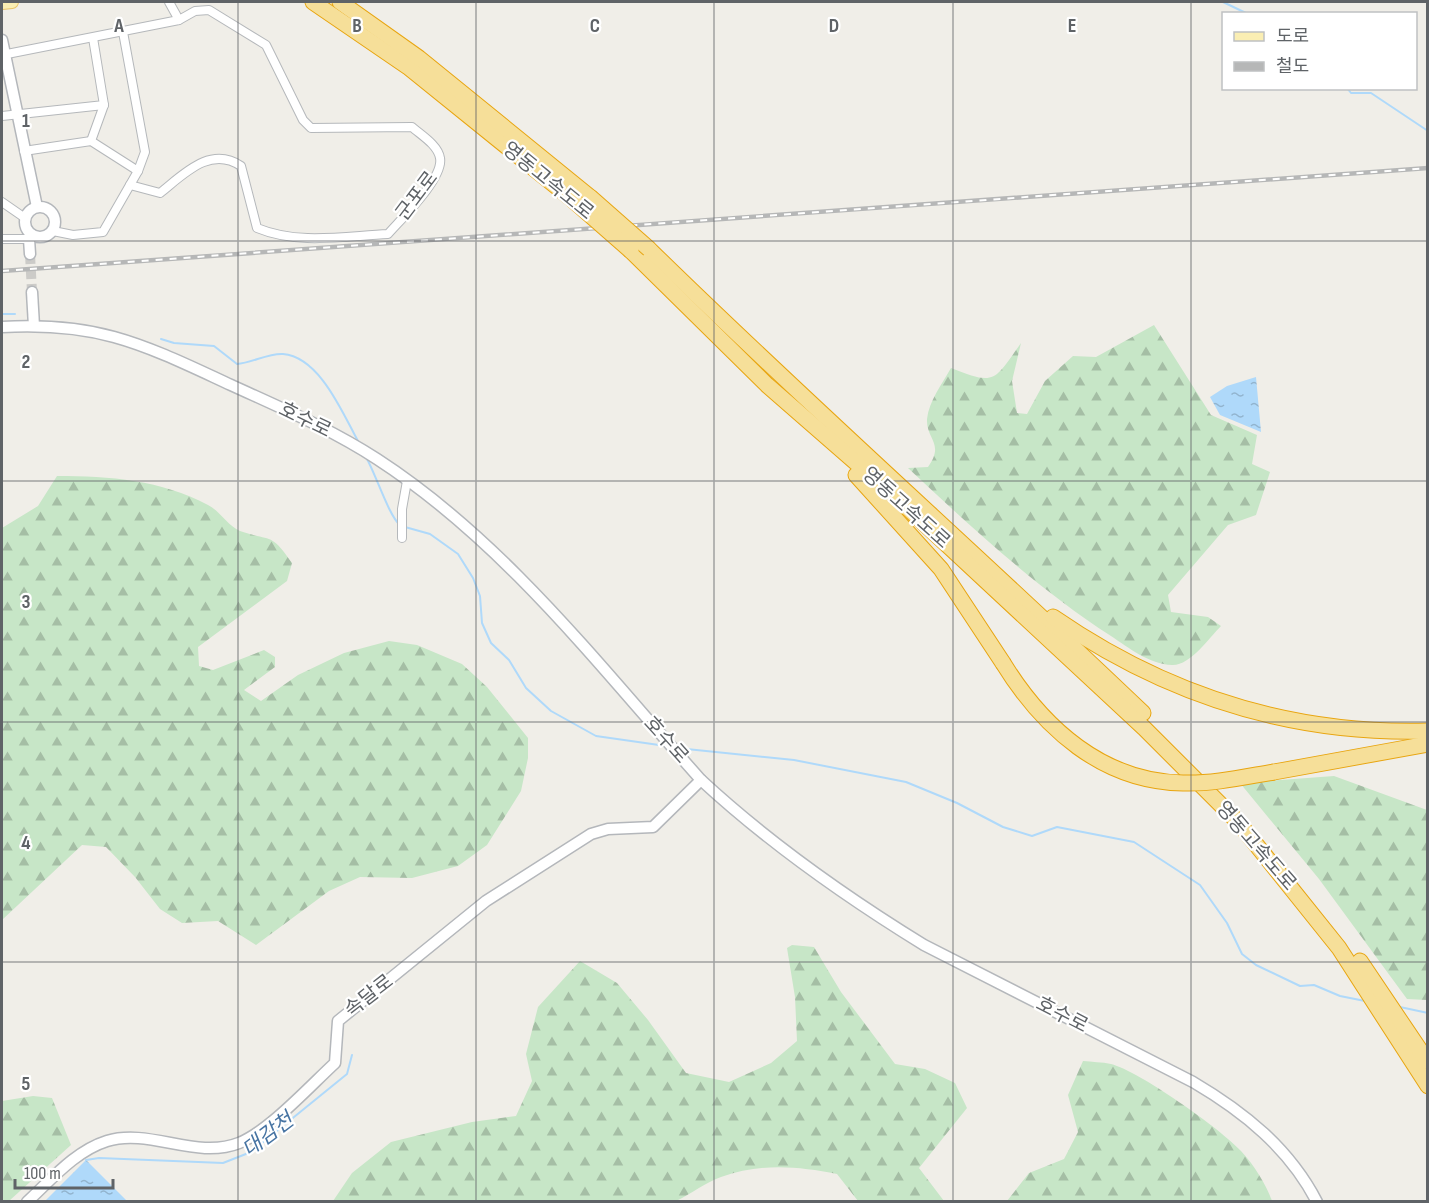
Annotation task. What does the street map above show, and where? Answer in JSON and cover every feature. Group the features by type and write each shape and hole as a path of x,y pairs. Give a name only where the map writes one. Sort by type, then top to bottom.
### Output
{"highway":[{"name":"영동고속도로","path":"313,2 408,68 631,250 767,385 900,501 1188,771 1277,868 1358,968"},
{"name":"영동고속도로","path":"340,2 419,58 590,197 649,249 776,373 1015,590 1174,744 1255,827 1287,864 1404,1035 1428,1062"},
{"path":"767,385 917,540 951,583 1030,701 1062,735 1091,756 1127,774 1152,781 1186,783 1274,772 1428,744"},
{"path":"1015,590 1123,661 1205,697 1326,728 1428,731"},
{"name":"영동고속도로","path":"1404,1035 1428,1086"}],"main road":[{"path":"2,3 12,2"}],"street":[{"path":"3,55 179,20 169,2"},
{"name":"군포로","path":"130,185 160,193 194,166 208,159 220,158 241,166 257,228 275,236 297,239 365,236 388,234 439,170 440,158 436,149 412,127 310,128 303,120 266,45 209,10 195,11 179,20"},
{"path":"53,231 74,235 103,232 138,171 146,152 123,32"},
{"path":"91,141 104,105 93,38"},
{"path":"2,40 3,55 37,207"},
{"path":"2,116 104,105"},
{"path":"24,151 91,141 138,171"},
{"path":"2,202 25,218"},
{"path":"2,239 30,237 46,236 53,231 55,225 53,213 43,207 29,211 25,218 30,237 30,254"},
{"path":"32,292 34,326"},
{"name":"호수로","path":"2,327 34,326 114,337 202,372 344,438 378,459 441,505 520,576 701,780 731,807 884,920 924,945 1193,1082 1225,1101 1262,1129 1292,1162 1317,1202"},
{"path":"402,538 402,509 407,481"},
{"name":"속달로","path":"27,1202 74,1159 108,1141 132,1138 204,1148 224,1147 252,1136 335,1064 338,1021 469,915 591,834 608,829 653,827 701,780"}],"green space":[{"path":"1154,325 1211,415 1257,435 1252,464 1270,472 1256,515 1228,525 1168,595 1171,612 1208,617 1221,626 1186,661 1172,665 1155,662 1140,655 1057,598 981,535 908,468 928,467 933,459 935,447 927,426 928,412 951,368 977,377 993,377 1021,343 1012,381 1017,413 1027,414 1045,381 1073,356 1096,357"},
{"path":"57,476 135,481 172,490 208,505 240,531 269,539 279,546 292,563 287,581 198,647 199,666 213,670 264,650 275,657 275,667 244,690 261,701 298,675 344,653 389,641 417,645 462,664 487,687 528,738 528,758 521,791 487,845 458,866 412,878 360,877 329,891 256,945 218,921 182,923 160,909 135,877 106,847 82,845 2,920 2,528 38,506"},
{"path":"1334,776 1427,810 1427,1000 1407,999 1319,879 1240,783"},
{"path":"792,945 814,947 841,992 895,1064 925,1069 955,1083 967,1108 919,1168 944,1201 858,1201 837,1174 779,1167 750,1170 721,1177 676,1201 333,1201 352,1173 391,1142 472,1122 516,1116 532,1081 526,1054 538,1007 580,961 617,983 648,1020 686,1073 729,1082 771,1063 797,1041 795,997 787,948"},
{"path":"1083,1061 1108,1063 1124,1069 1159,1089 1198,1116 1231,1141 1246,1156 1263,1181 1272,1201 1007,1201 1029,1173 1064,1159 1078,1132 1068,1095"},
{"path":"33,1096 52,1098 71,1145 9,1201 2,1201 2,1101"}],"water":[{"path":"1256,377 1261,432 1220,415 1210,397 1227,386"},
{"path":"86,1160 127,1201 45,1201"}],"waterway":[{"path":"1223,2 1244,12"},
{"path":"1349,90 1351,93 1371,93 1428,131"},
{"path":"2,314 15,314"},
{"path":"161,339 174,343 214,346 237,364 277,354 296,357 308,365 329,389 359,443"},
{"path":"367,459 391,513 400,525"},
{"path":"405,527 430,534 458,554 473,578 480,596 482,623 491,643 509,660 526,688 551,711 596,736 666,746"},
{"path":"677,748 794,760 906,782 957,803 1003,827 1032,836 1057,827 1134,842 1200,885 1227,923 1242,954 1256,965 1300,986 1314,985 1340,996 1365,1001"},
{"path":"1400,1007 1428,1013"},
{"name":"대감천","path":"86,1160 99,1158 223,1163 251,1152 347,1074 352,1055"}],"tunnel":[{"path":"30,254 32,292"}],"railway":[{"path":"2,271 1428,168"}]}
